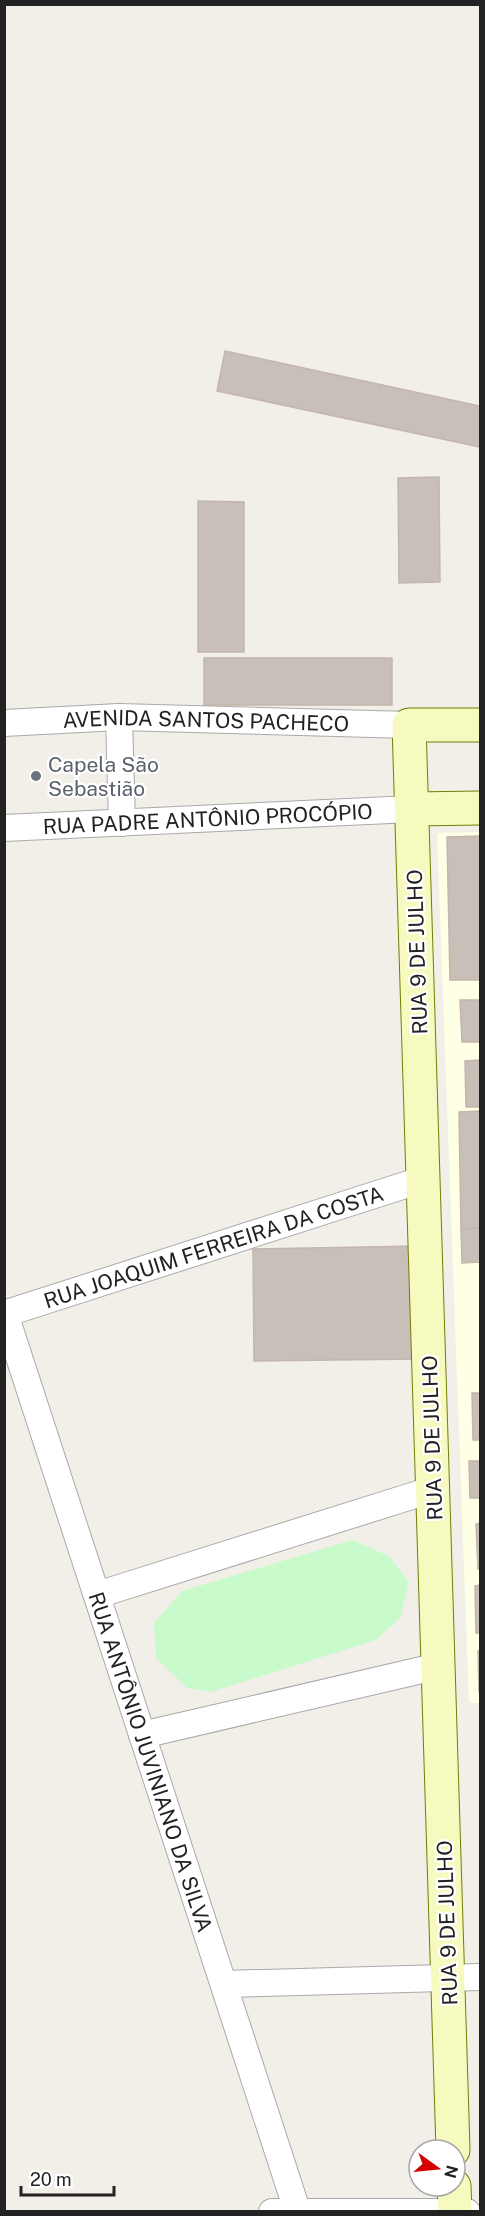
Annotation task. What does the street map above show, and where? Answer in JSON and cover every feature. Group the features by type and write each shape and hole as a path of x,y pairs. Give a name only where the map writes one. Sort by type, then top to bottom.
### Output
{"street":[{"name":"AVENIDA SANTOS PACHECO","path":"4,723 119,717 409,725"},
{"path":"119,717 122,822"},
{"path":"409,725 480,726"},
{"name":"RUA 9 DE JULHO","path":"409,725 453,2138"},
{"path":"412,809 480,808"},
{"name":"RUA PADRE ANTÔNIO PROCÓPIO","path":"4,828 412,809"},
{"name":"RUA JOAQUIM FERREIRA DA COSTA","path":"5,1314 424,1179"},
{"name":"RUA ANTÔNIO JUVINIANO DA SILVA","path":"5,1314 297,2210"},
{"path":"97,1595 434,1489"},
{"path":"142,1735 439,1666"},
{"path":"224,1984 480,1977"},
{"path":"272,2211 467,2211"}],"shaded area":[{"path":"480,832 480,1703 469,1703 437,833"}],"green space":[{"path":"352,1540 389,1556 409,1582 400,1618 376,1640 211,1692 187,1688 156,1658 154,1623 182,1591"}],"building":[{"path":"225,351 480,406 480,447 217,391"},
{"path":"439,477 440,582 399,583 398,478"},
{"path":"198,501 244,502 244,652 198,652"},
{"path":"204,658 392,658 392,705 204,705"},
{"path":"480,836 480,980 450,980 447,837"},
{"path":"460,1000 480,1000 480,1042 462,1042"},
{"path":"480,1060 480,1107 466,1107 465,1061"},
{"path":"480,1111 480,1228 461,1229 459,1112"},
{"path":"480,1228 480,1262 462,1263 461,1229"},
{"path":"418,1246 419,1359 254,1361 253,1249"},
{"path":"472,1393 480,1393 480,1440 473,1440"},
{"path":"469,1461 480,1461 480,1498 470,1498"},
{"path":"480,1523 480,1568 478,1569 476,1524"},
{"path":"480,1585 480,1633 476,1633 475,1586"},
{"path":"478,1651 480,1651 480,1692 479,1692"}],"place":[{"name":"Capela São Sebastião","path":"36,776"}]}
